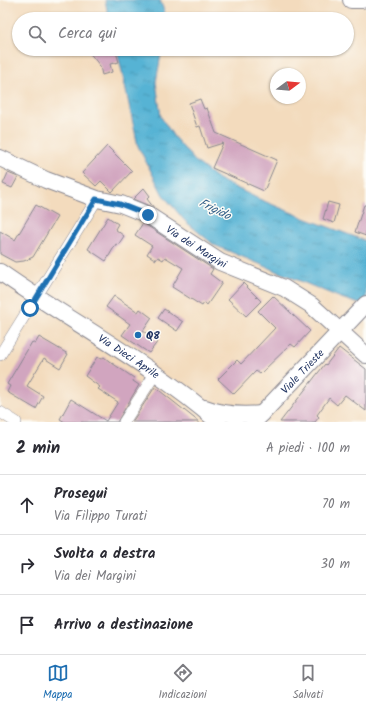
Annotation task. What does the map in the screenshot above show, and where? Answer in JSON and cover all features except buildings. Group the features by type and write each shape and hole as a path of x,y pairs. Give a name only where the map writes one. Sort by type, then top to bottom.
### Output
{"main road":[{"path":"351,0 362,0"},
{"name":"Via dei Margini","path":"0,158 46,180 96,199 120,204 148,215 220,262 284,288 311,305 332,323 345,327 366,355"},
{"name":"Via Dieci Aprile","path":"0,272 155,374 201,407 218,422"},
{"name":"Viale Trieste","path":"258,418 366,304"},
{"path":"201,407 214,412 258,418"}],"street":[{"path":"0,355 96,199"},
{"path":"124,422 155,374"},
{"path":"0,412 16,422"}],"water":[{"path":"105,0 160,0 164,12 108,12"},
{"name":"Frigido","path":"119,56 161,56 156,82 161,117 174,137 195,161 218,179 259,199 366,241 366,306 341,298 214,245 185,221 163,195 138,146"}],"place":[{"name":"Q8","path":"138,335"}],"route":[{"path":"30,308 96,199 120,204 148,215"}]}
